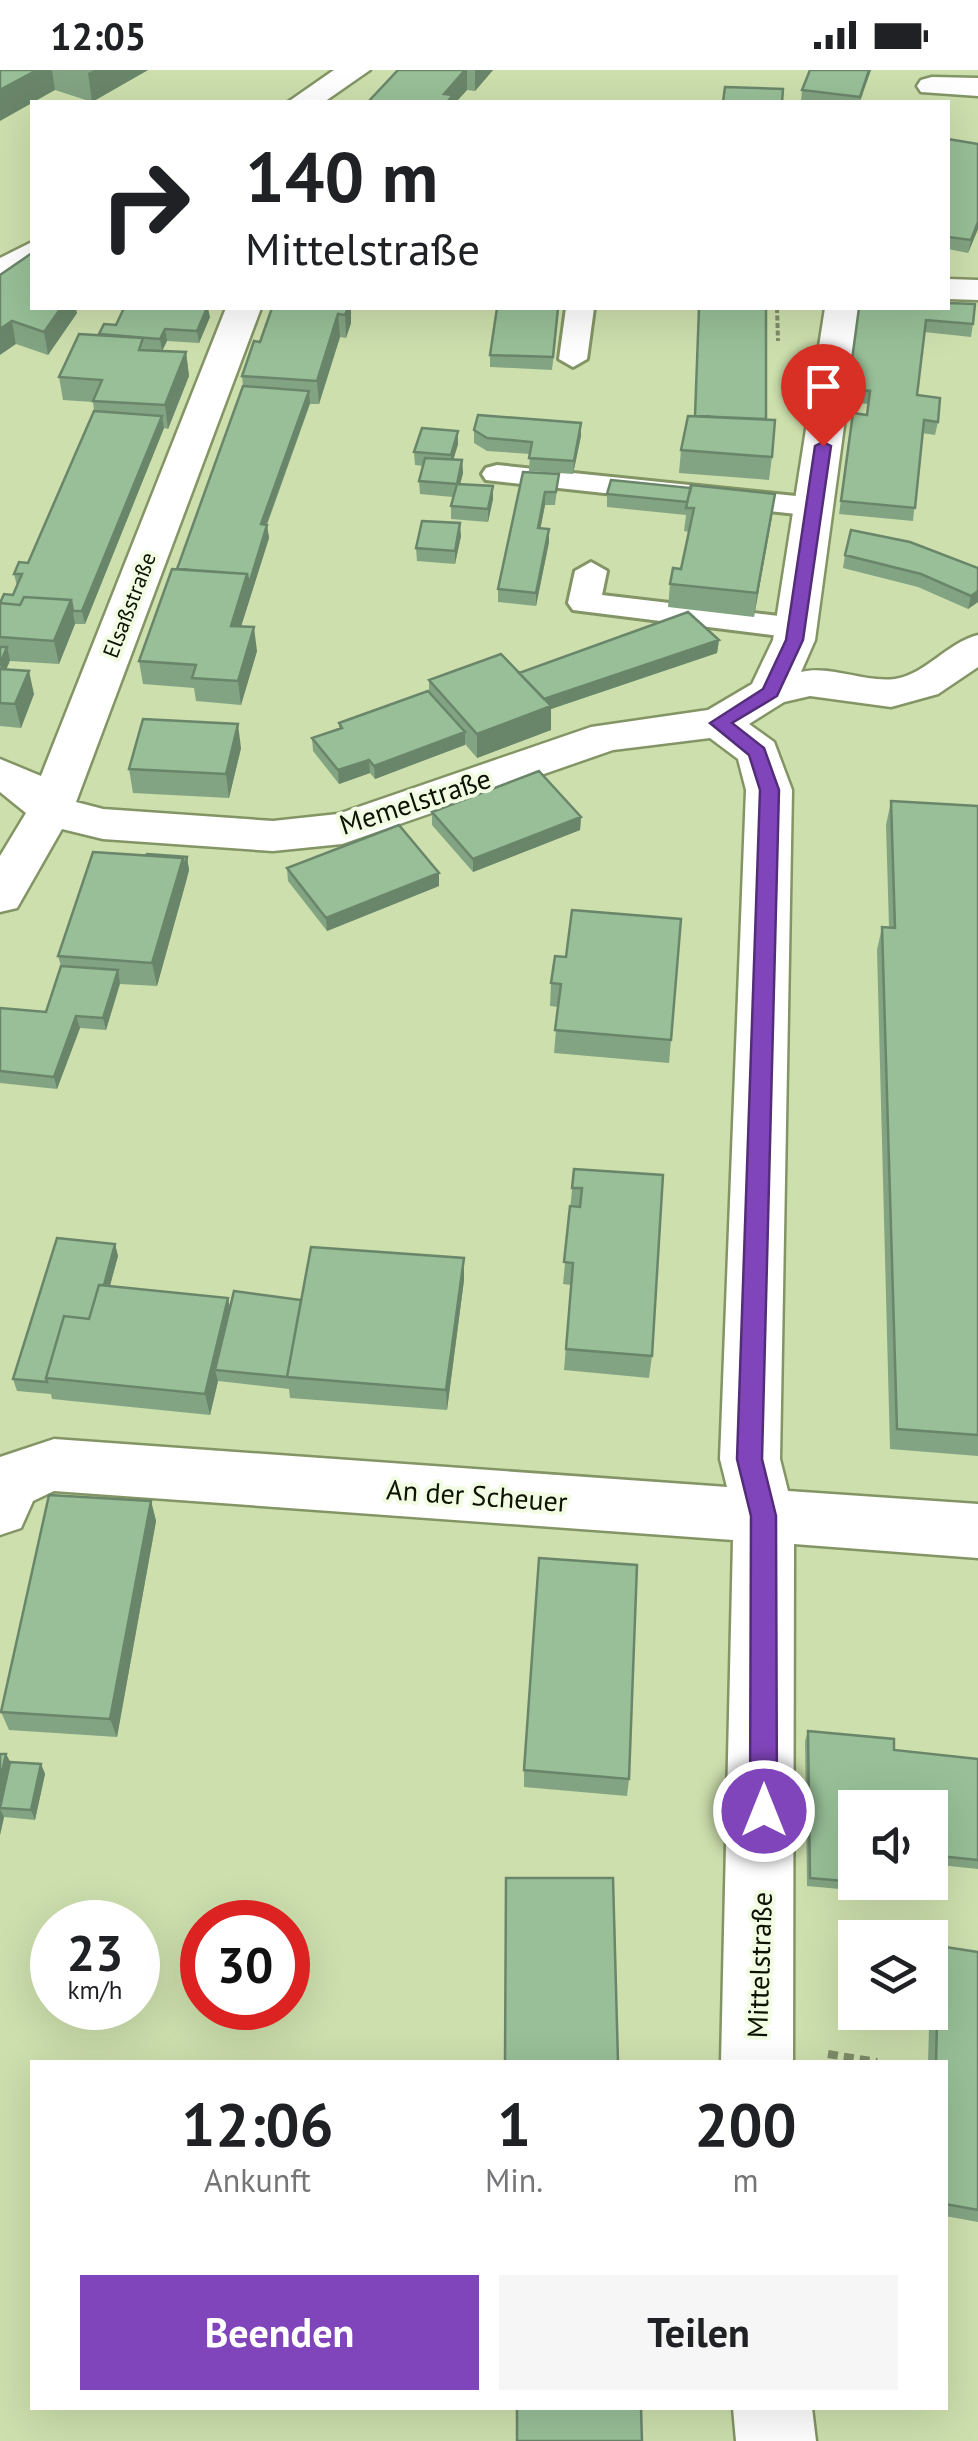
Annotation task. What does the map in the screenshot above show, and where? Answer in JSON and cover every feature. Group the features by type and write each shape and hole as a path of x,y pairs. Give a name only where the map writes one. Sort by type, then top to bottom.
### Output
{"street":[{"path":"305,100 355,70"},
{"path":"932,86 978,88"},
{"path":"0,229 30,241"},
{"path":"0,273 30,253"},
{"path":"950,289 978,290"},
{"name":"Elsaßstraße","path":"0,896 50,811 242,310"},
{"path":"770,692 796,628 842,310"},
{"path":"720,723 770,692 810,682 891,693 923,685 978,648"},
{"name":"Memelstraße","path":"0,774 25,786 50,811 103,824 273,836 342,828 607,737 720,723"},
{"name":"Mittelstraße","path":"720,723 758,752 769,790 750,1459 764,1516 764,1811 757,2060"},
{"name":"An der Scheuer","path":"0,1509 4,1490 25,1470 54,1465 978,1531"},
{"path":"773,2410 776,2441"}],"lane":[{"path":"573,359 580,310"},
{"path":"613,486 619,456"},
{"path":"497,474 815,507"},
{"path":"591,571 584,604 796,628"}],"building":[{"path":"0,70 37,70 0,90"},
{"path":"398,70 465,70 444,94 453,95 449,100 370,100"},
{"path":"810,70 869,70 860,97 802,90"},
{"path":"725,87 783,89 782,100 723,100"},
{"path":"950,139 978,144 978,222 971,240 950,237"},
{"path":"30,254 30,310 60,310 44,332 12,321 0,329 0,275"},
{"path":"950,303 975,304 973,324 926,320 917,395 940,398 938,422 924,420 915,508 841,501 853,413 867,415 870,391 848,389 859,310 950,310"},
{"path":"123,310 206,310 197,331 165,329 160,339 99,334 104,324 116,325"},
{"path":"271,310 347,310 345,315 338,314 317,381 242,376 254,341 260,342"},
{"path":"497,310 558,310 553,357 490,355"},
{"path":"699,310 766,310 766,419 695,416"},
{"path":"79,334 143,338 139,350 186,352 165,405 93,401 102,380 59,377"},
{"path":"243,386 309,391 261,524 267,525 249,584 247,574 177,569"},
{"path":"94,411 162,416 82,611 73,611 71,600 24,597 20,605 0,603 4,594 13,595 22,574 14,574 19,562 28,563"},
{"path":"478,415 581,423 574,461 529,458 532,442 487,438 474,430"},
{"path":"688,416 775,420 772,457 681,450"},
{"path":"422,428 458,431 451,455 414,452"},
{"path":"425,458 462,460 457,484 419,481"},
{"path":"523,472 559,474 556,492 545,492 538,528 549,529 536,593 498,589"},
{"path":"611,480 691,488 687,502 607,494"},
{"path":"457,484 493,486 488,509 451,506"},
{"path":"691,485 775,494 757,593 670,584 673,568 681,569 694,508 686,508"},
{"path":"422,521 460,523 455,551 416,548"},
{"path":"851,530 910,542 978,568 978,591 971,596 921,574 845,555"},
{"path":"172,569 247,574 231,626 254,627 238,681 192,678 196,665 139,661"},
{"path":"24,597 71,600 54,641 0,637 0,603 20,605"},
{"path":"688,612 719,640 544,699 519,673"},
{"path":"501,654 551,706 477,734 429,680"},
{"path":"0,669 29,671 15,704 0,703"},
{"path":"428,691 465,732 374,766 369,760 338,770 312,738 342,728 339,723"},
{"path":"143,719 238,724 226,774 129,769"},
{"path":"539,771 581,817 473,859 432,812"},
{"path":"891,801 978,806 978,1435 897,1429 882,927 895,928"},
{"path":"399,825 439,873 326,918 287,868"},
{"path":"93,852 183,858 152,963 58,956"},
{"path":"147,854 187,857 184,869 183,858"},
{"path":"572,910 681,919 671,1040 555,1030 561,984 551,983 555,956 566,957"},
{"path":"61,966 118,970 103,1018 76,1016 54,1077 0,1071 0,1008 46,1012"},
{"path":"574,1169 663,1175 652,1356 566,1349 573,1263 564,1262 570,1206 580,1207 582,1188 572,1188"},
{"path":"57,1238 115,1244 104,1285 99,1285 89,1319 64,1316 47,1382 13,1379"},
{"path":"311,1247 464,1258 446,1390 287,1377"},
{"path":"99,1285 228,1298 205,1394 46,1378 64,1316 89,1319"},
{"path":"234,1291 301,1300 287,1377 215,1370"},
{"path":"49,1495 151,1501 110,1719 1,1712"},
{"path":"539,1558 637,1565 629,1779 524,1770"},
{"path":"808,1731 894,1739 894,1750 978,1759 978,1860 948,1857 948,1790 838,1790 838,1880 810,1878"},
{"path":"0,1754 6,1754 0,1781"},
{"path":"10,1762 41,1764 31,1810 0,1808"},
{"path":"506,1878 613,1878 618,2060 505,2060"},
{"path":"948,1947 978,1952 978,2210 948,2205 948,2060 936,2060 937,2030 948,2030"},
{"path":"517,2410 641,2410 642,2441 517,2441"}],"route":[{"path":"764,1811 764,1516 750,1459 769,790 758,752 720,723 770,692 794,640 823,446"}]}
